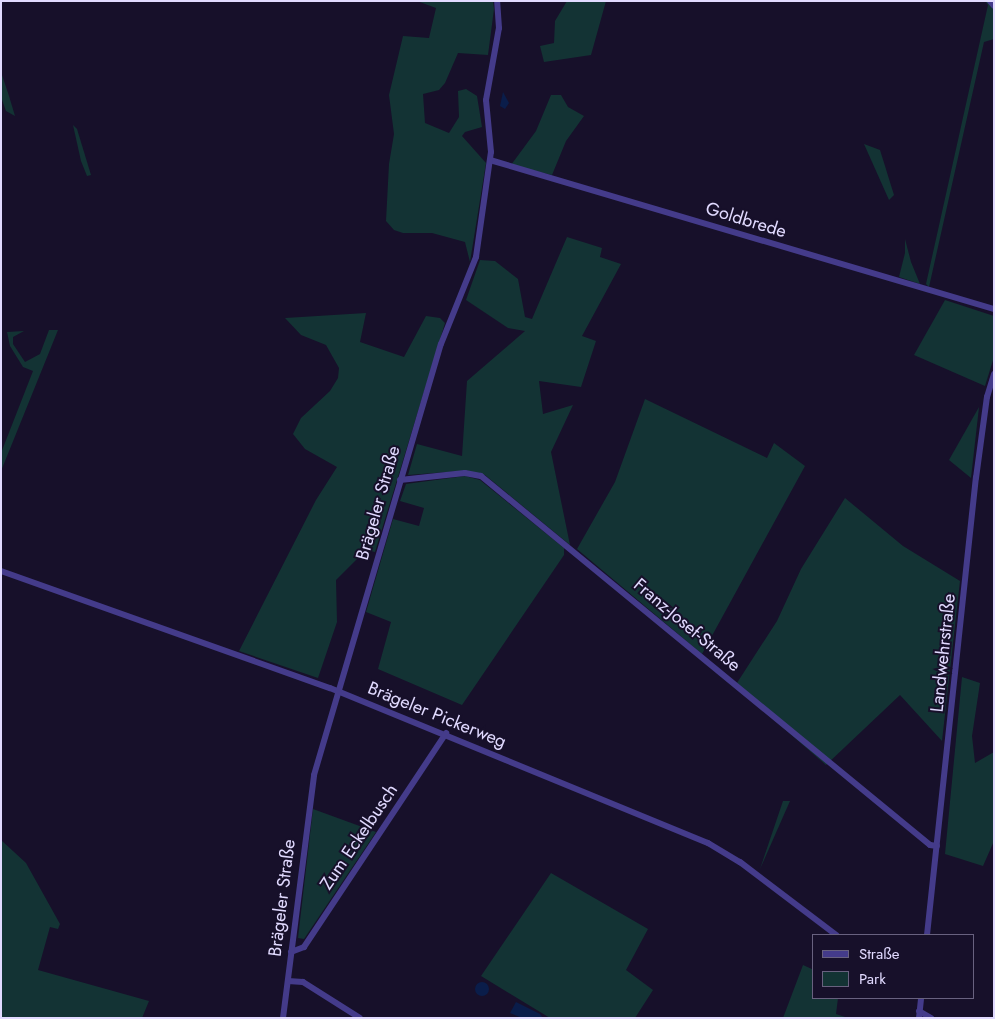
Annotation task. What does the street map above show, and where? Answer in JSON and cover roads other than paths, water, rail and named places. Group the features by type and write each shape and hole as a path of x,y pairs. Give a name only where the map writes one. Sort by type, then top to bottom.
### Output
{"street":[{"name":"Brägeler Straße","path":"283,1018 311,791 441,344 473,269 490,160 486,100 499,28 498,1"},
{"path":"990,1 994,6"},
{"name":"Goldbrede","path":"490,160 994,309"},
{"name":"Landwehrstraße","path":"927,934 979,454 987,397 994,374"},
{"name":"Franz-Josef-Straße","path":"400,480 465,473 481,476 930,845 937,846"},
{"name":"Brägeler Pickerweg","path":"1,571 339,691 446,733 721,850 835,934"},
{"name":"Zum Eckelbusch","path":"291,952 304,947 446,733"},
{"path":"288,981 303,982 360,1018"},
{"path":"918,999 919,1014 931,1018"}],"water":[{"path":"503,92 509,103 505,109 500,106"},
{"path":"479,982 485,982 489,989 485,996 479,996 475,992 475,986"},
{"path":"516,1002 540,1014 543,1018 522,1018 510,1013"}]}
